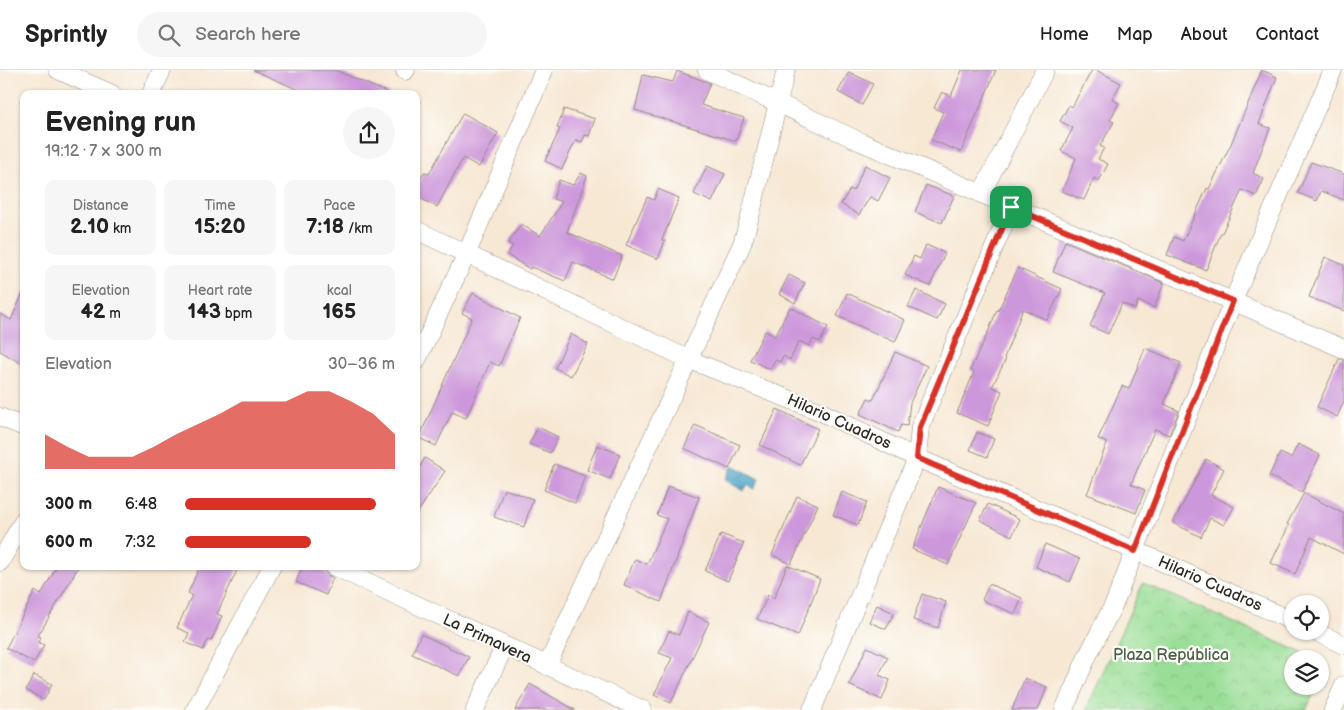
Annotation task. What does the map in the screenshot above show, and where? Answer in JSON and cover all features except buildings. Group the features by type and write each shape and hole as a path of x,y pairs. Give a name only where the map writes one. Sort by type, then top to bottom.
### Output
{"street":[{"path":"58,70 103,90"},
{"path":"153,90 162,70"},
{"path":"420,353 467,253 544,70"},
{"path":"707,70 861,142 1344,349"},
{"path":"547,666 742,244 786,70"},
{"path":"981,194 1045,70"},
{"path":"1064,710 1087,657 1115,602 1233,301 1333,70"},
{"path":"812,710 917,458 920,427 1011,207"},
{"name":"Hilario Cuadros","path":"420,232 690,360 819,411 917,458 1135,551 1284,617"},
{"path":"0,417 20,425"},
{"path":"0,562 20,527"},
{"path":"195,710 270,570"},
{"name":"La Primavera","path":"341,570 643,710"},
{"path":"1329,638 1344,645"},
{"path":"475,710 504,647"},
{"path":"1333,710 1344,685"}],"green space":[{"name":"Plaza República","path":"1143,583 1296,650 1284,650 1284,695 1313,695 1306,710 1086,710"}],"water":[{"path":"733,465 759,479 754,489 747,485 744,491 725,480"}],"route":[{"path":"1011,207 1233,301 1135,551 917,458 920,427 1011,207"}]}
